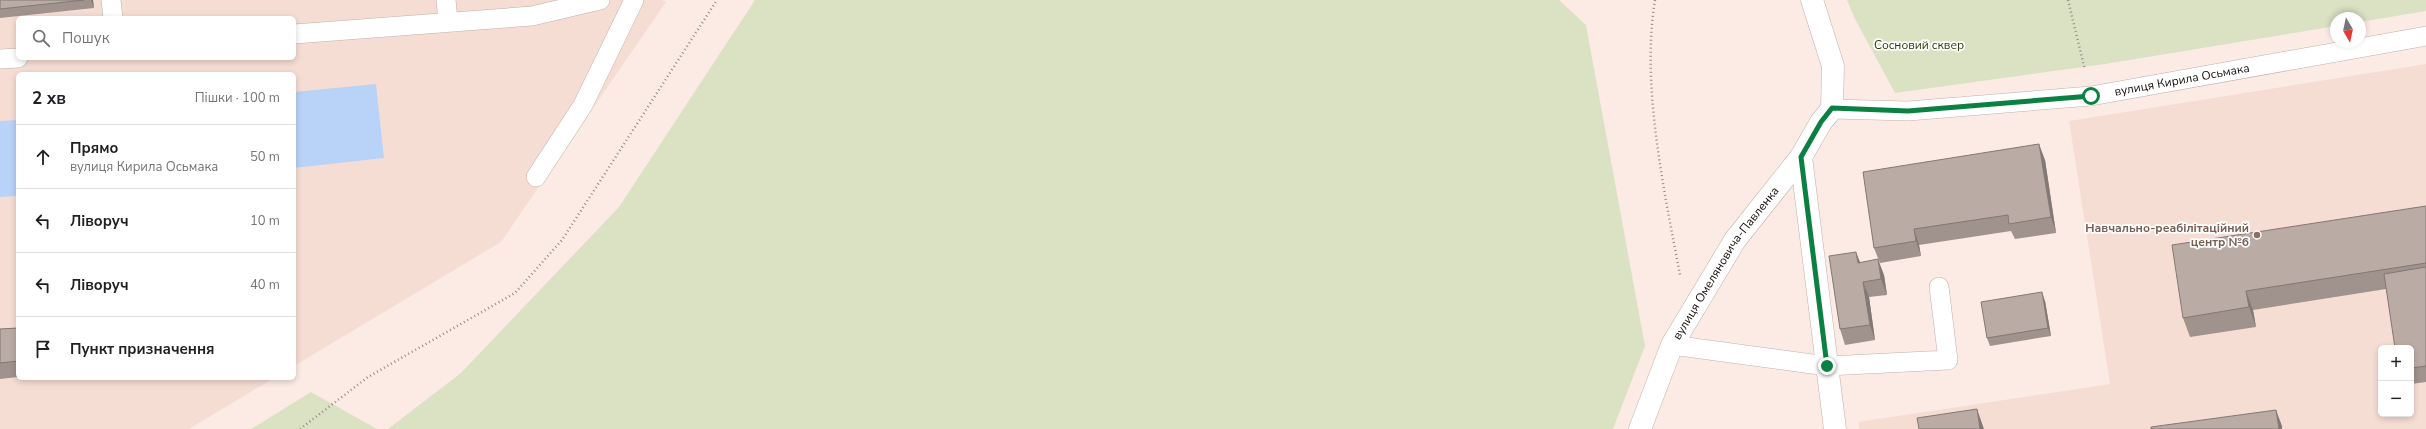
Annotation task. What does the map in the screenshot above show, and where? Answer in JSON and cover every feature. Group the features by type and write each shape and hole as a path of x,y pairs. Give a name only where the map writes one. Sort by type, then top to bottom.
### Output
{"street":[{"path":"1812,0 1833,66 1832,108"},
{"name":"вулиця Омеляновича-Павленка","path":"1640,429 1672,345 1735,240 1801,157 1821,122 1832,108"},
{"path":"1801,157 1835,429"}],"lane":[{"path":"111,0 113,16"},
{"path":"446,0 448,21"},
{"path":"296,34 448,21 532,16 600,0"},
{"path":"536,177 583,105 634,0"},
{"name":"вулиця Кирила Осьмака","path":"1832,108 1908,111 2091,96 2426,36"},
{"path":"0,60 16,58"},
{"path":"1672,345 1827,366 1948,360 1938,288"}],"path":[{"path":"300,429 368,377 516,293 562,240 717,0"},
{"path":"1655,0 1651,28 1655,115 1663,182 1688,319"},
{"path":"2068,0 2091,96"}],"shaded area":[{"path":"0,0 663,0 666,2 501,242 296,365 296,72 16,72 16,380 271,380 189,429 0,429"},
{"name":"Навчально-реабілітаційний центр №6","path":"2426,64 2426,429 1860,429 1858,422 2110,384 2069,121"}],"green space":[{"path":"755,0 1559,0 1586,25 1645,346 1613,429 388,429 461,373 619,207"},
{"name":"Сосновий сквер","path":"1847,0 2426,0 2426,11 2366,21 2366,12 2330,12 2330,27 2105,64 1895,93 1855,19"},
{"path":"311,392 377,429 251,429"}],"water":[{"path":"376,84 384,158 296,168 296,92"},
{"path":"16,120 16,196 0,197 0,121"}],"building":[{"path":"0,0 84,0 0,9"},
{"path":"2039,144 2051,217 2009,224 2008,215 1914,229 1916,241 1874,248 1863,172"},
{"path":"2426,206 2426,263 2246,291 2249,307 2183,318 2172,245"},
{"path":"1856,252 1858,263 1878,259 1881,279 1863,282 1870,325 1840,329 1829,256"},
{"path":"2426,267 2426,366 2414,368 2414,345 2395,345 2384,274"},
{"path":"2042,292 2048,328 1987,338 1981,302"},
{"path":"16,328 16,361 0,363 0,329"},
{"path":"1977,409 1980,429 1919,429 1917,418"},
{"path":"2276,410 2279,429 2151,429 2151,427"}],"place":[{"name":"Навчально-реабілітаційний центр №6","path":"2257,235"}],"route":[{"path":"1827,366 1801,157 1821,122 1832,108 1908,111 2091,96"}]}
